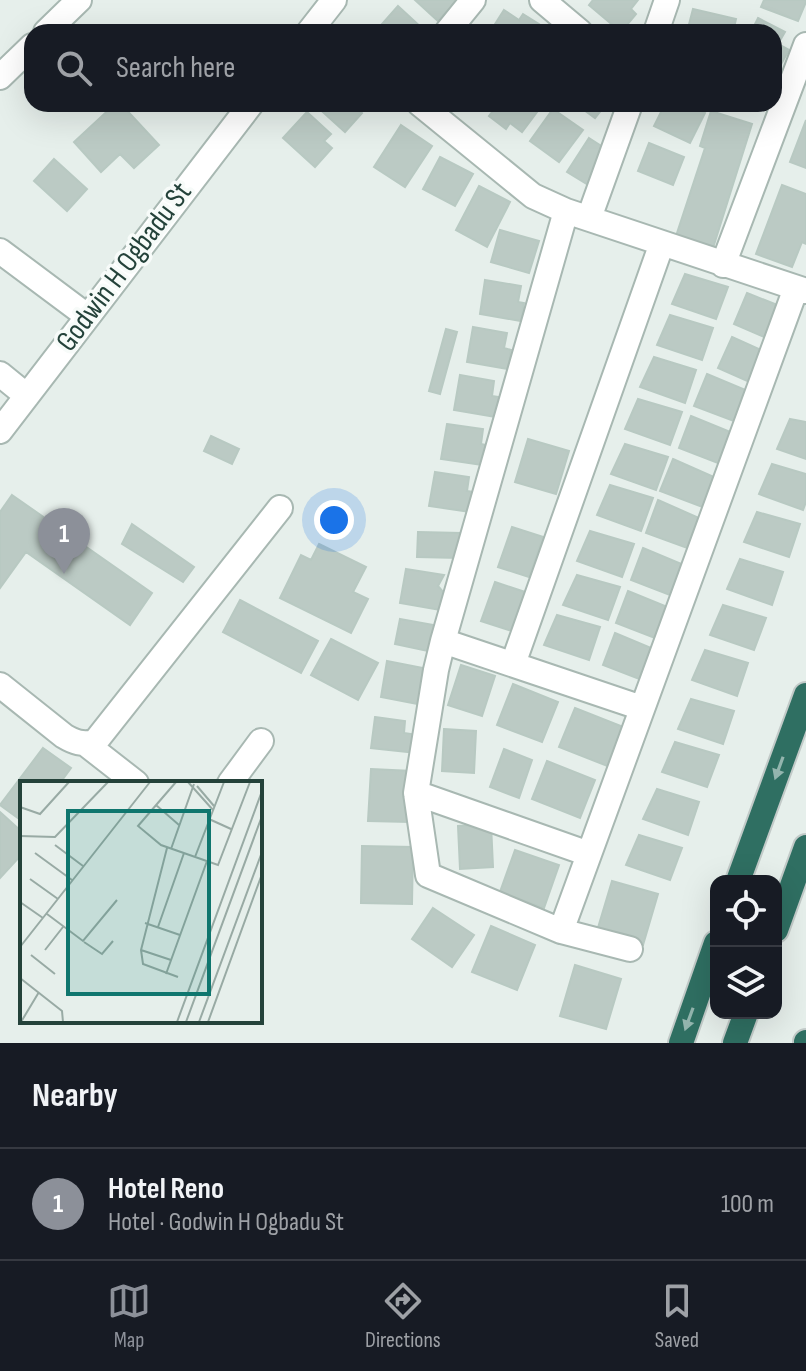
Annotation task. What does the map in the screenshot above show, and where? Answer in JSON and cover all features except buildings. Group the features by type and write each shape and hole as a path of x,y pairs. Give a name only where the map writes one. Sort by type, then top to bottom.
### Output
{"highway":[{"path":"740,875 806,695"},
{"path":"782,913 806,847"},
{"path":"681,1043 715,947"},
{"path":"735,1043 744,1019"}],"street":[{"path":"54,24 79,0"},
{"path":"315,24 334,0"},
{"path":"454,24 473,0"},
{"path":"542,0 570,24"},
{"path":"659,24 667,0"},
{"path":"782,109 805,48"},
{"path":"0,77 24,54"},
{"name":"Godwin H Ogbadu St","path":"0,431 245,112"},
{"path":"430,112 533,196 801,290 561,931"},
{"path":"626,112 578,214 443,641 416,793 428,875 561,931 630,949"},
{"path":"723,265 781,112"},
{"path":"513,664 662,243"},
{"path":"0,251 87,316"},
{"path":"0,374 27,396"},
{"path":"0,685 64,736 75,742 95,742 280,508"},
{"path":"443,641 642,708"},
{"path":"231,781 261,741"},
{"path":"86,744 133,781"},
{"path":"416,793 589,854"}],"place":[{"name":"Hotel Reno","path":"64,574"}]}
